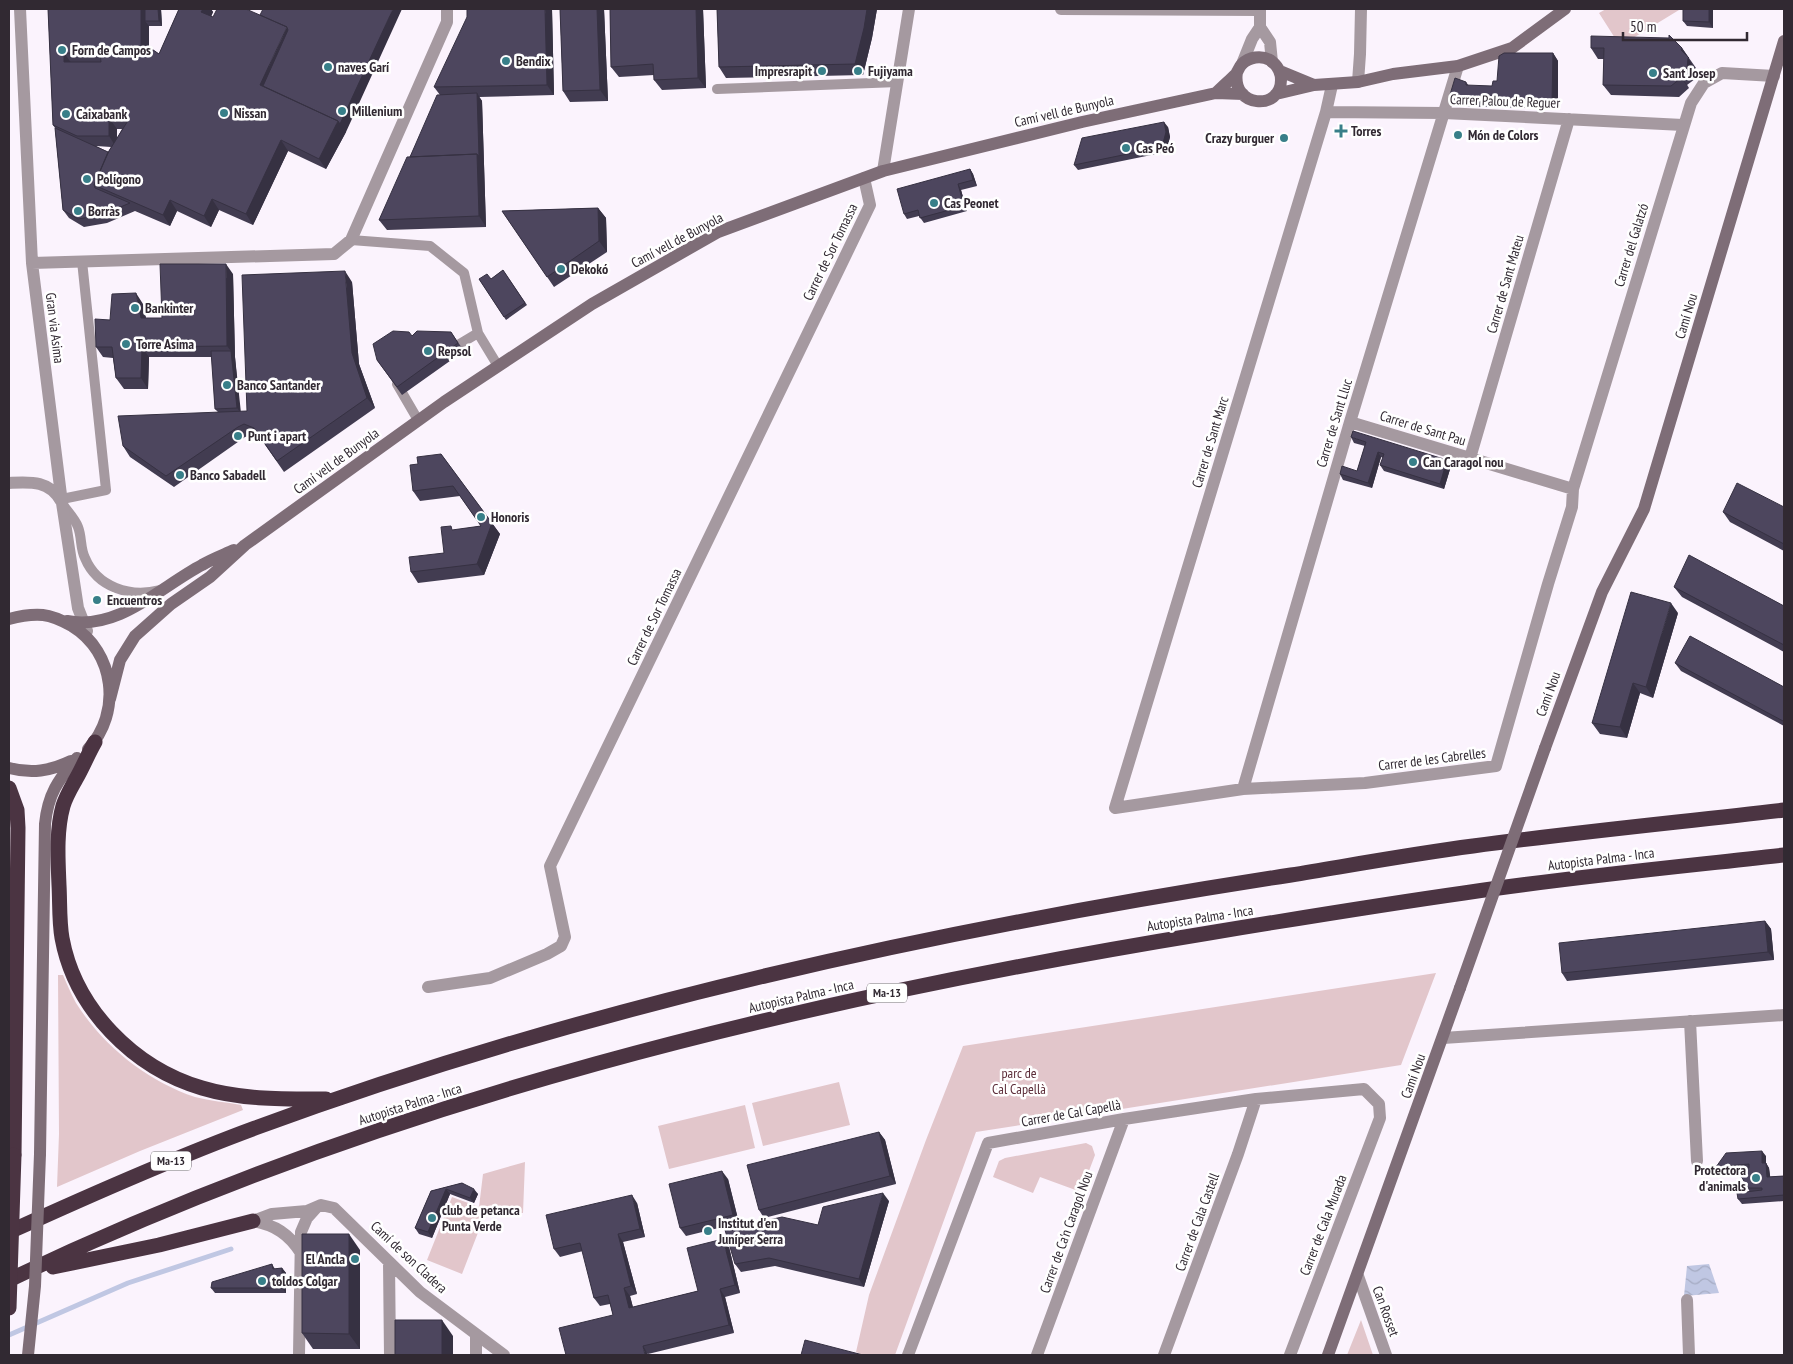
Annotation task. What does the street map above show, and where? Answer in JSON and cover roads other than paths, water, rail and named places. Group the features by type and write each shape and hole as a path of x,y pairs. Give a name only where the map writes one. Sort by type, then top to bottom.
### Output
{"highway":[{"path":"95,742 64,803 60,821 58,873 62,939 74,977 91,1007 112,1033 132,1051 152,1066 187,1083 219,1092 256,1098 337,1099"},
{"path":"9,788 17,810 18,828 14,1155 9,1308"},
{"name":"Autopista Palma - Inca","path":"9,1232 104,1189 252,1129 337,1099 446,1063 677,997 792,969 960,934 1192,890 1470,846 1784,810"},
{"name":"Autopista Palma - Inca","path":"9,1280 215,1191 368,1134 520,1086 756,1023 914,987 1048,961 1352,910 1546,882 1784,855"},
{"path":"9,979 16,950"},
{"path":"25,1272 159,1245 254,1221"}],"street":[{"name":"Gran via Asima","path":"20,9 32,263 62,501 78,608 94,645"},
{"path":"32,263 334,254 350,240 447,22 447,9"},
{"path":"883,171 909,9"},
{"path":"1061,9 1260,9 1260,27 1252,39 1240,68 1237,84 1243,94 1255,102 1270,99 1276,94 1281,83 1270,42 1260,27"},
{"path":"1358,82 1361,9"},
{"path":"1276,94 1314,85 1358,82 1393,74 1458,66 1512,48 1565,9"},
{"name":"Camí Nou","path":"1328,1355 1358,1276 1602,592 1644,509 1784,41"},
{"path":"1216,93 1240,68 1254,57 1267,58 1276,66 1314,85"},
{"name":"Carrer de Sant Lluc","path":"1243,789 1350,422 1458,66"},
{"name":"Carrer del Galatzó","path":"1573,489 1691,103 1704,83 1722,73 1774,76"},
{"name":"Carrer de Sant Marc","path":"1115,808 1326,112 1332,84"},
{"name":"Camí vell de Bunyola","path":"245,545 418,420 498,366 592,304 718,232 883,171 1073,124 1216,93 1243,94"},
{"name":"Carrer Palou de Reguer","path":"1326,112 1444,113 1683,125"},
{"name":"Carrer de Sant Mateu","path":"1470,458 1570,119"},
{"name":"Carrer de Sor Tomassa","path":"428,987 490,978 547,954 561,946 565,937 550,866 870,205 864,178"},
{"name":"Carrer de Sant Pau","path":"1350,422 1573,489"},
{"path":"9,483 42,483 55,492 62,501"},
{"name":"Carrer de les Cabrelles","path":"1115,808 1243,789 1365,783 1496,766 1572,507 1573,489"},
{"path":"9,619 45,615 83,623 100,620 122,613 166,589 201,565 245,545"},
{"path":"28,1355 35,1286 40,1154 45,824 48,804 55,785 77,758 95,742 104,722 120,660 135,636 171,604 210,576 245,545"},
{"path":"58,619 80,631 94,645 106,666 110,699"},
{"path":"9,768 34,772 61,766 77,758"},
{"path":"1443,1038 1784,1015"},
{"path":"1690,1021 1696,1161"},
{"name":"Carrer de Cal Capellà","path":"908,1355 988,1143 1124,1119 1256,1099 1364,1089 1379,1104"},
{"name":"Carrer de Cala Castell","path":"1164,1355 1238,1154 1256,1099"},
{"name":"Carrer de Cala Murada","path":"1290,1355 1380,1118 1379,1104"},
{"name":"Carrer de Ca'n Caragol Nou","path":"1037,1355 1124,1119"},
{"name":"Camí de son Cladera","path":"254,1221 272,1214 301,1212 325,1205 336,1209 420,1292 504,1355"},
{"path":"300,1355 301,1232 303,1224 316,1208"},
{"path":"254,1221 267,1223 283,1232 301,1253"},
{"path":"389,1262 390,1355"},
{"name":"Can Rosset","path":"1358,1276 1386,1355"},
{"path":"1687,1300 1689,1355"},
{"path":"476,1334 476,1355"}],"lane":[{"path":"717,89 898,82"},
{"path":"350,240 430,246 464,273 478,333 498,366"},
{"path":"82,261 106,490 62,501 78,527 83,553 89,566 98,577 126,592 144,593 166,589"},
{"path":"437,358 478,333"},
{"path":"405,378 397,383 418,420"}],"water":[{"path":"1709,1264 1719,1293 1684,1296 1687,1266"}],"waterway":[{"path":"9,1335 128,1283 231,1249"}],"place":[{"name":"Forn de Campos","path":"62,50"},
{"name":"Bendix","path":"506,61"},
{"name":"naves Garí","path":"328,67"},
{"name":"Impresrapit","path":"822,71"},
{"name":"Fujiyama","path":"858,71"},
{"name":"Sant Josep","path":"1653,73"},
{"name":"Millenium","path":"342,111"},
{"name":"Nissan","path":"224,113"},
{"name":"Caixabank","path":"66,114"},
{"name":"Torres","path":"1341,131"},
{"name":"Món de Colors","path":"1458,135"},
{"name":"Crazy burguer","path":"1284,138"},
{"name":"Cas Peó","path":"1126,148"},
{"name":"Polígono","path":"87,179"},
{"name":"Cas Peonet","path":"934,203"},
{"name":"Borràs","path":"78,211"},
{"name":"Dekokó","path":"561,269"},
{"name":"Bankinter","path":"135,308"},
{"name":"Torre Asima","path":"126,344"},
{"name":"Repsol","path":"428,351"},
{"name":"Banco Santander","path":"227,385"},
{"name":"Punt i apart","path":"238,436"},
{"name":"Can Caragol nou","path":"1413,462"},
{"name":"Banco Sabadell","path":"180,475"},
{"name":"Honoris","path":"481,517"},
{"name":"Encuentros","path":"97,600"},
{"name":"Protectora d'animals","path":"1756,1178"},
{"name":"club de petanca Punta Verde","path":"432,1218"},
{"name":"Institut d'en Juníper Serra","path":"708,1231"},
{"name":"El Ancla","path":"355,1259"},
{"name":"toldos Colgar","path":"262,1281"}],"park label":[{"name":"parc de Cal Capellà","path":"1019,1082"}]}
